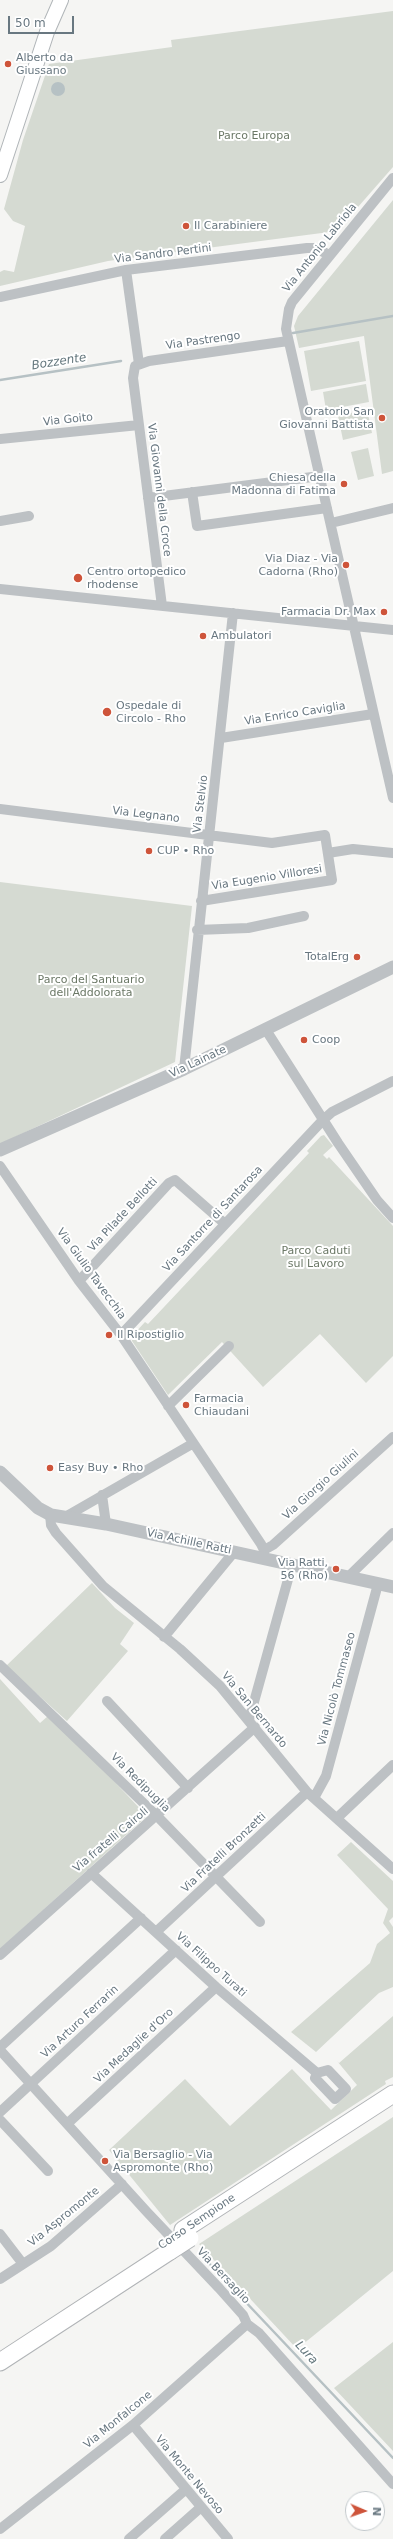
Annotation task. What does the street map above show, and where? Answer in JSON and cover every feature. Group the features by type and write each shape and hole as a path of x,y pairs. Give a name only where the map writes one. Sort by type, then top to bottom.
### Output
{"highway":[{"name":"Corso Sempione","path":"0,2362 393,2094"},
{"name":"Corso Sempione","path":"187,2234 393,2106"},
{"name":"Corso Sempione","path":"0,2350 167,2248"}],"main road":[{"path":"0,175 47,32 61,0"}],"street":[{"name":"Via Antonio Labriola","path":"393,178 329,255 289,309 286,329 393,798"},
{"name":"Via Sandro Pertini","path":"0,297 126,270 307,248 316,248 329,255"},
{"path":"126,270 139,364"},
{"name":"Via Pastrengo","path":"139,364 288,341"},
{"name":"Via Giovanni della Croce","path":"139,364 133,370 133,378 162,606"},
{"name":"Via Goito","path":"0,438 139,425"},
{"path":"148,498 320,476"},
{"path":"192,492 197,526 327,508"},
{"path":"331,523 393,508"},
{"path":"0,520 29,516"},
{"path":"0,589 393,630"},
{"name":"Via Stelvio","path":"184,1070 197,930 221,738 233,613"},
{"name":"Via Enrico Caviglia","path":"221,738 373,714"},
{"name":"Via Legnano","path":"0,809 210,834 272,843 325,835 328,853"},
{"path":"328,853 353,849 393,853"},
{"name":"Via Eugenio Villoresi","path":"201,901 332,880 328,853"},
{"path":"197,930 248,928 304,916"},
{"name":"Via Lainate","path":"0,1150 184,1070 393,967"},
{"path":"266,1030 323,1120 389,1208 393,1218"},
{"name":"Via Santorre di Santarosa","path":"121,1335 224,1223 323,1120 332,1112 393,1081"},
{"name":"Via Giulio Tavecchia","path":"0,1166 79,1281 121,1335 263,1554"},
{"name":"Via Pilade Bellotti","path":"79,1281 164,1188 175,1180 224,1223"},
{"path":"168,1406 229,1346"},
{"name":"Via Giorgio Giulini","path":"263,1554 393,1437"},
{"path":"65,1517 192,1444"},
{"name":"Via Achille Ratti","path":"0,1472 38,1508 50,1514 106,1524 234,1552 263,1554 292,1565 393,1587"},
{"path":"102,1495 106,1524"},
{"name":"Via San Bernardo","path":"50,1514 51,1525 56,1533 103,1586 220,1686 311,1795 393,1869"},
{"path":"348,1577 393,1533"},
{"path":"164,1637 234,1552"},
{"path":"252,1724 292,1565"},
{"name":"Via Nicolò Tommaseo","path":"311,1795 326,1776 378,1584"},
{"name":"Via Redipuglia","path":"0,1665 158,1817 215,1878 260,1922"},
{"path":"107,1701 188,1788"},
{"name":"Via fratelli Cairoli","path":"0,1955 91,1873 158,1817 252,1724"},
{"path":"337,1818 393,1765"},
{"name":"Via Fratelli Bronzetti","path":"156,1932 215,1878 311,1795"},
{"name":"Via Filippo Turati","path":"91,1873 216,1986 317,2073"},
{"path":"0,2049 141,1918"},
{"name":"Via Arturo Ferrarin","path":"0,2112 176,1950"},
{"name":"Via Medaglie d'Oro","path":"68,2123 216,1986"},
{"name":"Via Bersaglio","path":"0,2049 122,2184 223,2292 243,2316 247,2324 256,2330 393,2484"},
{"path":"0,2120 48,2171"},
{"name":"Via Aspromonte","path":"0,2279 51,2246 122,2184"},
{"path":"0,2234 23,2264"},
{"name":"Via Monfalcone","path":"0,2529 132,2425 247,2324"},
{"name":"Via Monte Nevoso","path":"132,2425 200,2508 228,2539"},
{"path":"129,2539 185,2490"},
{"path":"165,2539 200,2508"}],"green space":[{"name":"Parco Europa","path":"393,11 393,167 337,231 108,261 0,286 0,272 4,270 14,272 25,226 13,221 4,209 23,140 49,64 172,47 171,40"},
{"path":"393,200 393,471 382,474 364,336 299,348 294,326 298,316"},
{"path":"359,341 366,381 311,391 304,351"},
{"path":"366,384 369,402 326,410 323,392"},
{"path":"367,409 372,433 343,440 338,416"},
{"path":"368,448 374,476 358,480 351,452"},
{"name":"Parco del Santuario dell'Addolorata","path":"0,882 192,906 175,1062 0,1144"},
{"name":"Parco Caduti sul Lavoro","path":"324,1135 333,1146 323,1155 327,1159 329,1157 393,1226 393,1356 366,1383 320,1334 263,1387 222,1342 168,1395 132,1341 132,1336 145,1322 148,1324 309,1153 307,1151 321,1136"},
{"path":"92,1583 115,1608 134,1623 120,1644 128,1651 67,1721 6,1666"},
{"path":"0,1679 40,1723 48,1716 73,1738 147,1816 0,1949"},
{"path":"351,1842 393,1881 393,1917 389,1921 393,1927 393,1987 379,1993 316,2052 291,2032 370,1963 377,1944 390,1933 383,1923 388,1909 337,1855"},
{"path":"393,2016 393,2077 385,2081 386,2084 170,2225 109,2150 185,2079 230,2126 292,2069 331,2110 357,2085 337,2061 339,2063"},
{"path":"393,2117 393,2271 297,2349 199,2244"},
{"path":"393,2342 393,2451 334,2388"}],"shaded area":[{"path":"55,82 61,82 65,86 65,92 61,96 55,96 51,92 51,86"}],"waterway":[{"name":"Bozzente","path":"293,333 393,316"},
{"name":"Bozzente","path":"0,380 121,361"},
{"name":"Lura","path":"206,2260 393,2458"}],"place":[{"name":"Alberto da Giussano","path":"8,64"},
{"name":"Il Carabiniere","path":"186,226"},
{"name":"Oratorio San Giovanni Battista","path":"382,418"},
{"name":"Chiesa della Madonna di Fatima","path":"344,484"},
{"name":"Via Diaz - Via Cadorna (Rho)","path":"346,565"},
{"name":"Centro ortopedico rhodense","path":"78,578"},
{"name":"Farmacia Dr. Max","path":"384,612"},
{"name":"Ambulatori","path":"203,636"},
{"name":"Ospedale di Circolo - Rho","path":"107,712"},
{"name":"CUP • Rho","path":"149,851"},
{"name":"TotalErg","path":"357,957"},
{"name":"Coop","path":"304,1040"},
{"name":"Il Ripostiglio","path":"109,1335"},
{"name":"Farmacia Chiaudani","path":"186,1405"},
{"name":"Easy Buy • Rho","path":"50,1468"},
{"name":"Via Ratti, 56 (Rho)","path":"336,1569"},
{"name":"Via Bersaglio - Via Aspromonte (Rho)","path":"105,2161"}]}
